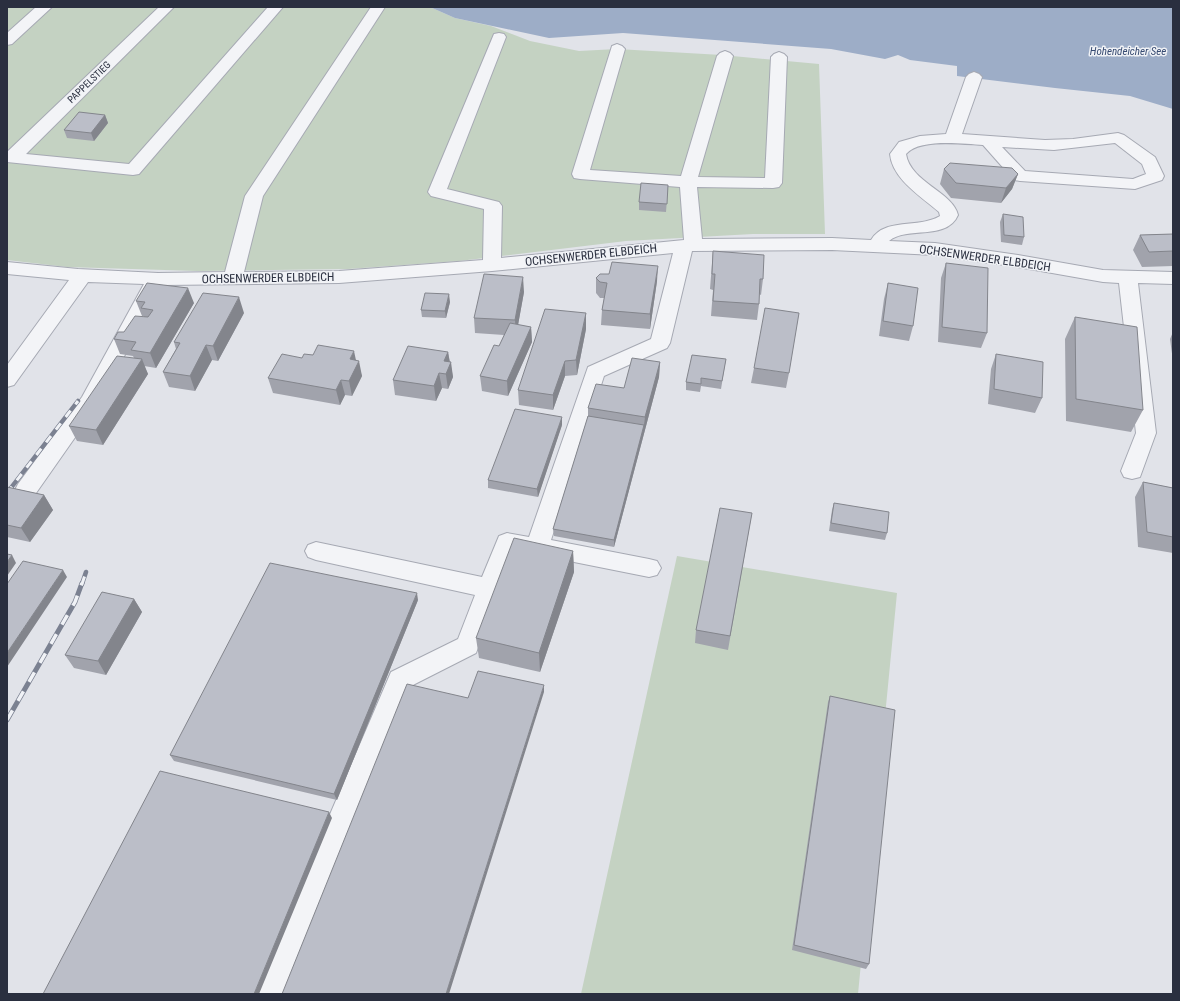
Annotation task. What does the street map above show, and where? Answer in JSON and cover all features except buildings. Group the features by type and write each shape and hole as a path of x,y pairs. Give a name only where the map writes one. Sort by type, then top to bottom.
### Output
{"street":[{"path":"7,41 45,7"},
{"name":"PAPPELSTIEG","path":"9,158 167,7"},
{"path":"9,158 133,170 276,7"},
{"path":"233,279 254,196 378,7"},
{"path":"492,265 493,206 437,192 499,37"},
{"path":"617,49 580,174 688,182 773,183 779,57"},
{"path":"537,547 595,372 660,343 688,245 688,182 725,56"},
{"path":"953,138 974,77"},
{"path":"876,246 881,238 895,231 934,226 943,224 948,220 949,215 947,209 902,168 898,158 898,152 904,145 925,140 953,138 1044,145 1118,138 1149,161 1156,176 1135,184 1020,176 988,141"},
{"name":"OCHSENWERDER ELBDEICH","path":"7,268 82,276 158,279 339,277 492,265 688,245 832,244 935,248 1103,276 1128,278 1173,278"},
{"path":"7,380 82,276"},
{"path":"1128,278 1146,432 1132,471"},
{"path":"26,490 90,401 145,299 158,279"},
{"path":"268,994 400,680 467,646 507,542 648,568"},
{"path":"316,551 489,588"}],"green space":[{"path":"7,7 430,7 455,18 491,26 530,41 579,51 617,49 722,55 819,64 825,234 753,234 626,241 459,261 348,269 197,271 67,267 7,260"},
{"path":"677,556 897,593 858,994 581,994"}],"water":[{"name":"Hohendeicher See","path":"430,7 1173,7 1173,109 1130,96 957,76 957,66 910,60 898,55 885,59 831,49 623,33 549,38 455,18"}],"railway":[{"path":"7,493 78,401"},
{"path":"82,584 86,572"},
{"path":"7,720 75,602 82,583"}]}
